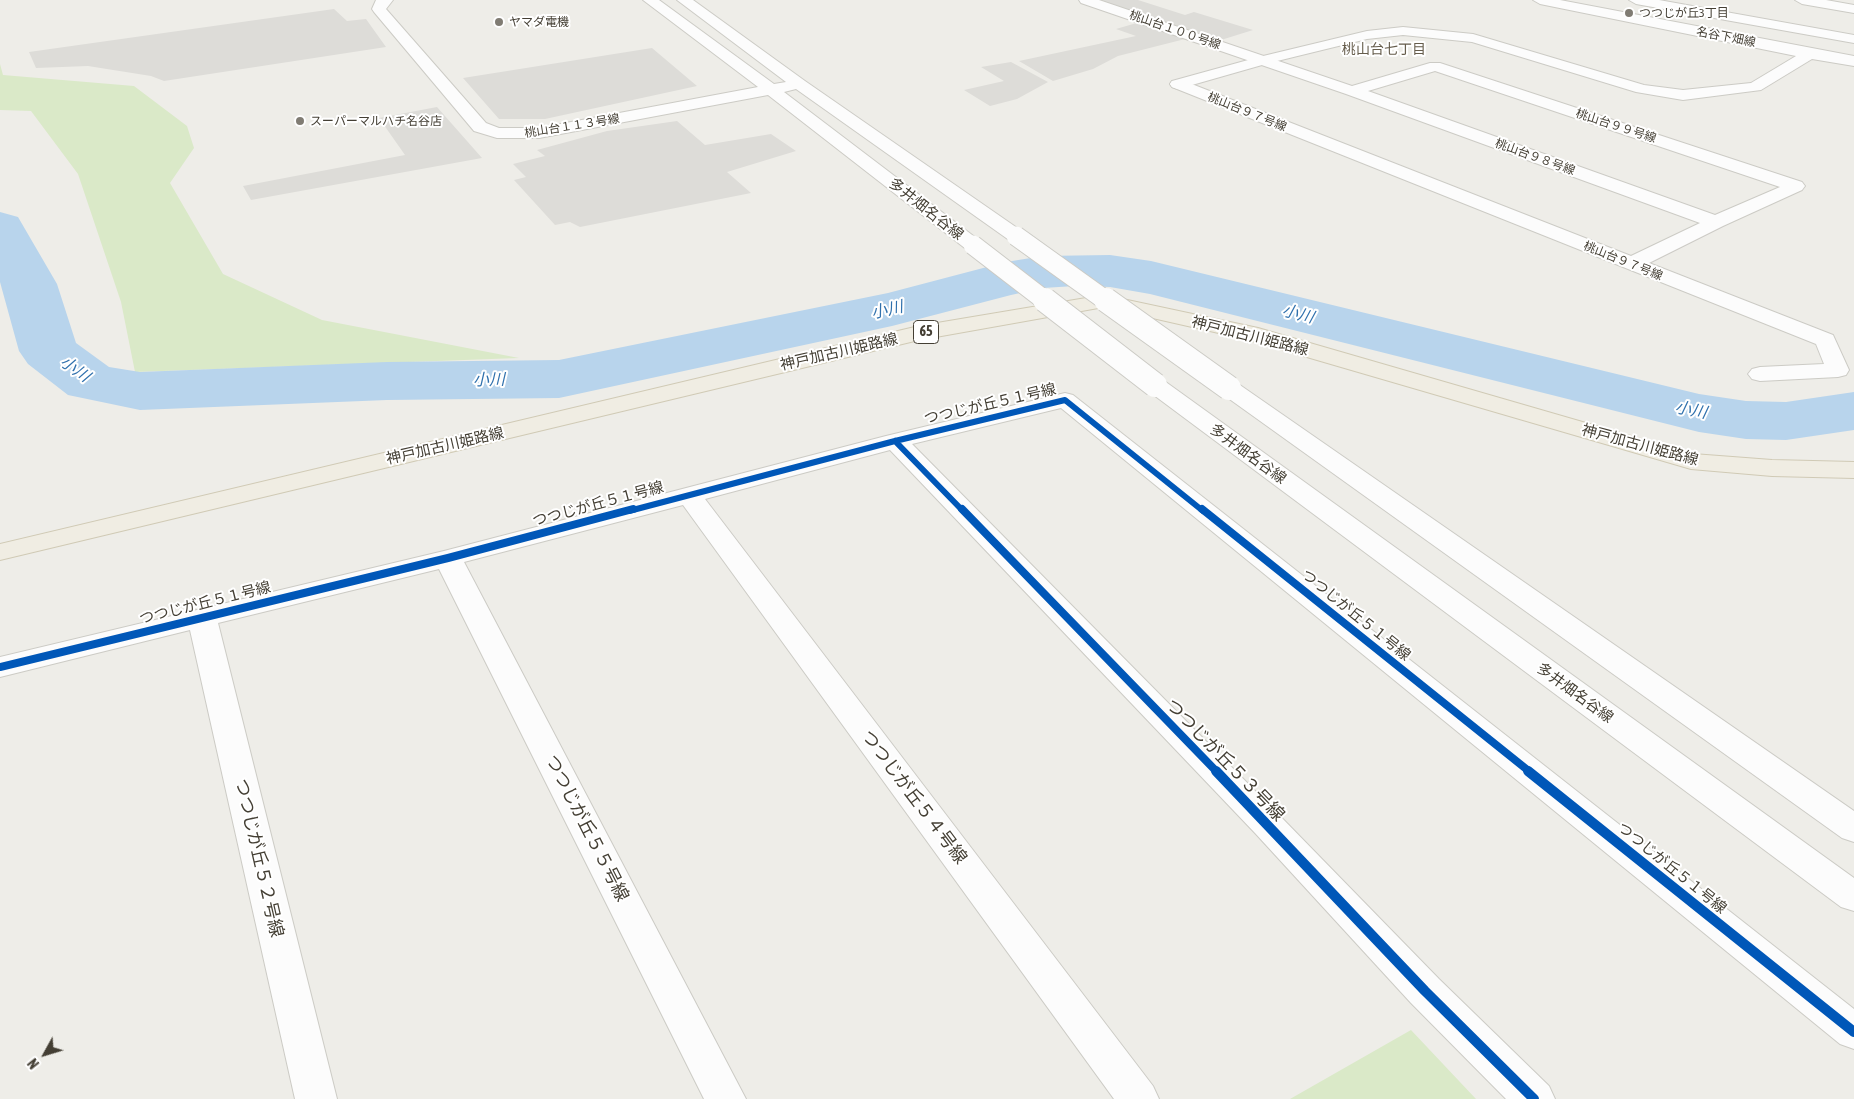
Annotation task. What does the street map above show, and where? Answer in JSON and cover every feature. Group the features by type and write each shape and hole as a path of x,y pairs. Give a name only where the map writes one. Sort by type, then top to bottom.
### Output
{"main road":[{"name":"神戸加古川姫路線","path":"0,552 919,333 1104,302 1250,333 1691,461 1772,468 1854,470"}],"street":[{"name":"桃山台１１３号線","path":"386,0 381,3 379,9 480,127 497,134 539,133 800,84"},
{"name":"多井畑名谷線","path":"650,0 771,90 1156,385 1854,897"},
{"name":"多井畑名谷線","path":"684,0 1228,388 1854,829"},
{"name":"桃山台１００号線","path":"1086,0 1264,60"},
{"name":"名谷下畑線","path":"1540,0 1810,54 1854,61"},
{"path":"1636,0 1854,39"},
{"path":"1802,0 1854,9"},
{"name":"桃山台９７号線","path":"1760,374 1838,370 1825,340 1178,84 1264,60 1367,35 1403,31 1473,38 1642,89 1683,95 1756,87 1810,54"},
{"name":"桃山台９８号線","path":"1264,60 1716,222"},
{"name":"桃山台９９号線","path":"1352,91 1435,66 1796,186 1716,222"},
{"path":"1631,264 1716,222"},
{"name":"つつじが丘５１号線","path":"0,667 448,558 895,441 1065,400 1854,1032"},
{"name":"つつじが丘５３号線","path":"895,441 1267,824 1425,991 1534,1099"},
{"name":"つつじが丘５４号線","path":"689,495 1138,1099"},
{"name":"つつじが丘５５号線","path":"448,558 725,1099"},
{"name":"つつじが丘５２号線","path":"202,618 316,1099"}],"green space":[{"path":"0,64 3,75 134,86 187,126 194,148 170,183 223,274 322,320 519,358 135,372 121,302 78,174 31,111 0,110"},
{"path":"1411,1030 1476,1099 1290,1099"}],"shaded area":[{"path":"1138,0 1185,15 1194,12 1253,30 1221,40 1100,1"},
{"path":"334,9 347,21 366,19 386,47 164,81 151,76 88,66 36,68 29,52"},
{"path":"1140,22 1189,38 1118,56 1093,69 1053,81 1019,61 1136,36 1116,29"},
{"path":"652,48 697,86 545,119 499,119 463,78"},
{"path":"1011,62 1048,82 1017,99 990,106 964,90 1004,81 981,67"},
{"path":"437,107 482,158 251,200 243,186 405,155 379,118"},
{"path":"677,121 705,145 771,134 796,151 727,172 751,193 580,227 570,222 555,225 514,180 526,177 513,164 545,156 537,150 607,131"}],"waterway":[{"name":"小川","path":"0,228 29,284 49,351 90,382 140,391 387,381 559,379 892,309 1006,279 1043,272 1075,270 1110,271 1151,278 1699,413 1746,420 1786,421 1854,411"}],"cycle path":[{"path":"0,667 448,558 895,441 1065,400 1854,1032"},
{"path":"895,441 1267,824 1425,991 1534,1099"}],"place":[{"name":"つつじが丘3丁目","path":"1629,13"},
{"name":"ヤマダ電機","path":"499,22"},
{"name":"スーパーマルハチ名谷店","path":"300,121"}],"district":[{"name":"桃山台七丁目","path":"1384,50"}]}
